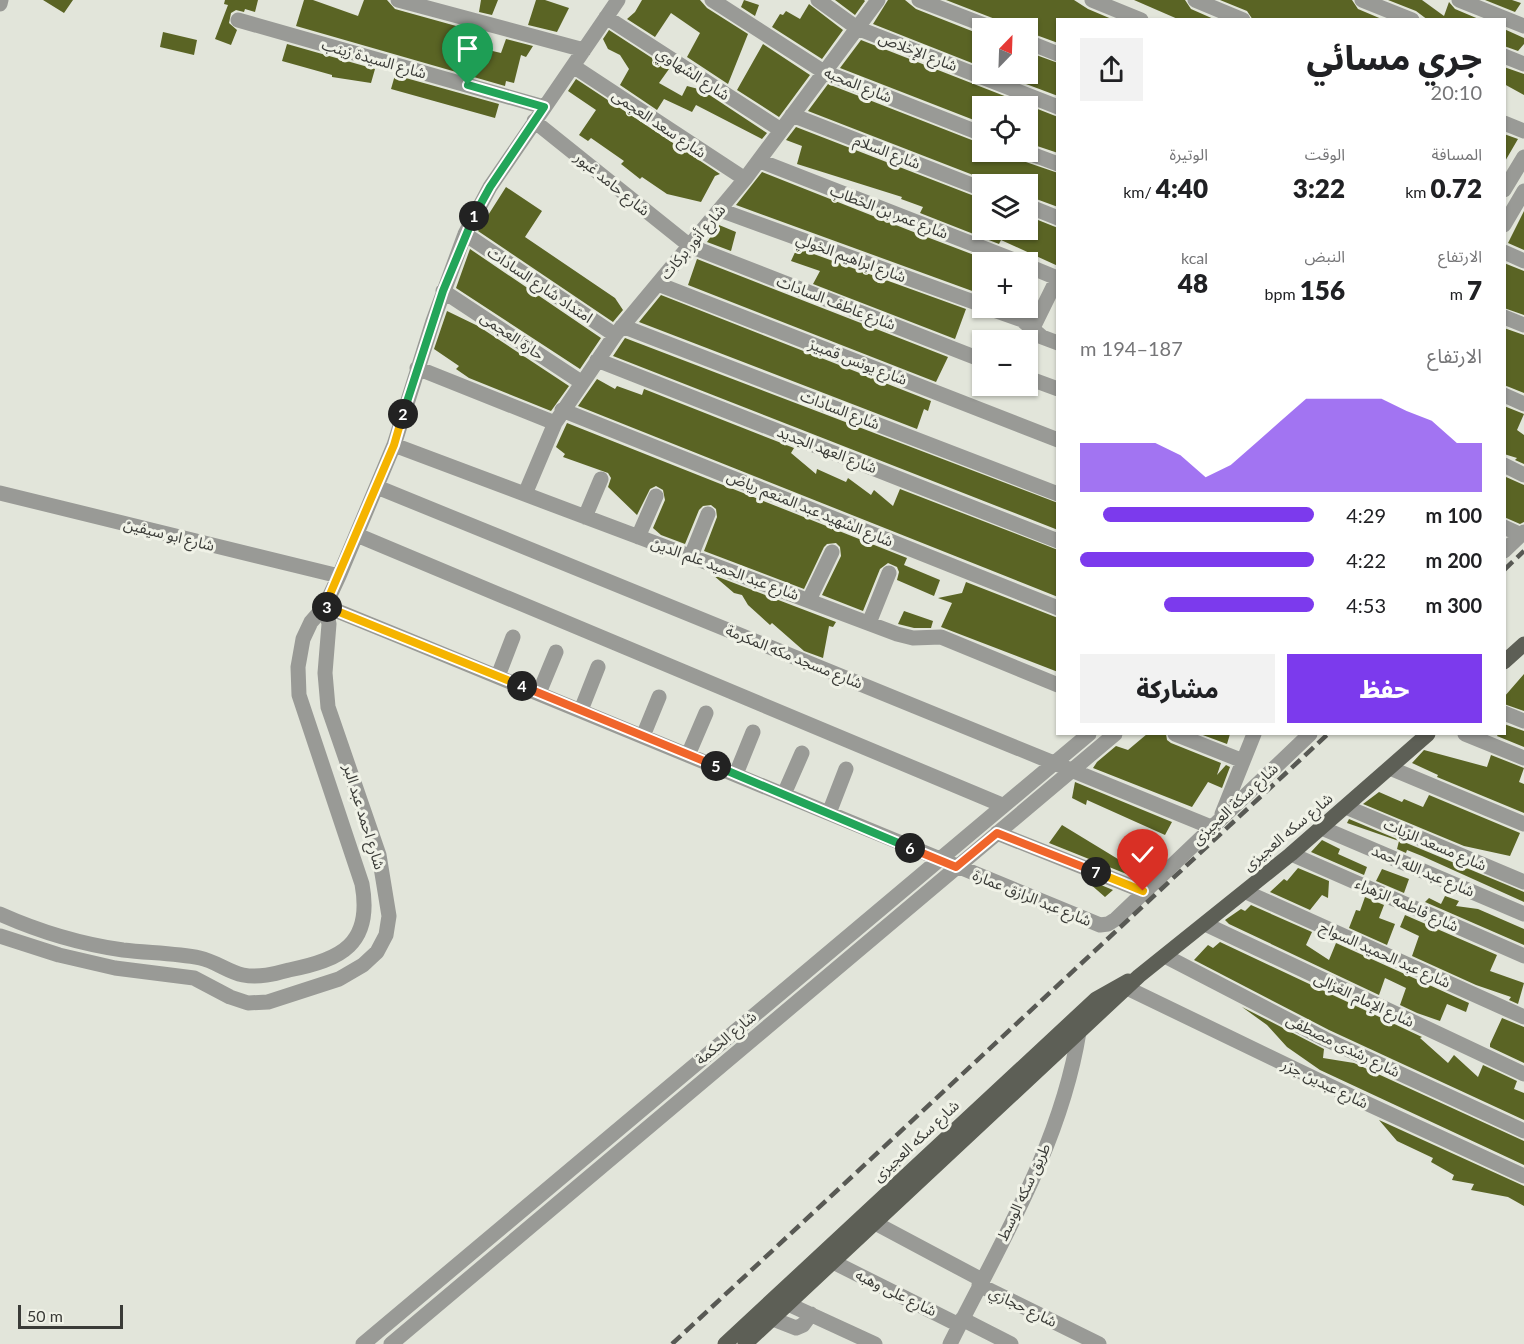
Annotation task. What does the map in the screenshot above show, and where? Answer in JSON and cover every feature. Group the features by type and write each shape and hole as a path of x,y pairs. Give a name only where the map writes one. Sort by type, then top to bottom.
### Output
{"main road":[{"name":"شارع سكه العجيزى","path":"750,1343 773,1318 1139,976 1246,892 1427,735"},
{"name":"شارع سكه العجيزى","path":"725,1344 1096,999 1139,976"}],"street":[{"path":"0,4 1,0"},
{"path":"398,0 584,50"},
{"name":"شارع المحبه","path":"712,0 824,72 972,130"},
{"name":"شارع الإخلاص","path":"818,0 857,28 1056,106"},
{"name":"شارع أنور بركات","path":"525,494 559,416 618,330 760,161 878,0"},
{"path":"919,0 972,20"},
{"path":"1092,0 1136,18"},
{"path":"1195,0 1237,18"},
{"path":"1362,0 1407,18"},
{"path":"1459,0 1504,18"},
{"name":"شارع احمد عبد البر","path":"0,914 28,927 86,942 121,950 202,959 242,975 262,976 328,961 344,951 356,937 363,920 365,902 362,884 299,695 298,667 303,639 311,622 325,606 394,445 417,368 465,234 490,187 606,17 612,1"},
{"name":"شارع الشهاوي","path":"606,17 781,130"},
{"path":"1506,19 1524,26"},
{"name":"شارع السيدة زينب","path":"238,20 544,107"},
{"path":"1038,46 1056,53"},
{"path":"1506,57 1524,64"},
{"name":"شارع سعد العجمى","path":"573,66 745,180"},
{"name":"شارع السلام","path":"792,115 972,185"},
{"name":"شارع حامد غبور","path":"534,121 690,246"},
{"path":"1506,124 1524,131"},
{"path":"1038,156 1056,163"},
{"name":"شارع عمر بن الخطاب","path":"760,161 993,252"},
{"path":"1506,186 1517,166"},
{"path":"1506,222 1523,194"},
{"name":"شارع ابراهيم الخولي","path":"720,210 972,301"},
{"path":"1038,210 1056,217"},
{"name":"امتداد شارع السادات","path":"465,234 618,330"},
{"name":"شارع عاطف السادات","path":"690,246 972,356"},
{"path":"1506,253 1524,261"},
{"path":"1038,270 1056,277"},
{"path":"1034,330 1051,309 1056,282"},
{"name":"شارع يونس قمبيز","path":"658,284 1056,439"},
{"name":"حارة العجمى","path":"443,291 581,382"},
{"path":"1016,318 1022,320 1027,330"},
{"path":"1506,318 1524,325"},
{"name":"شارع السادات","path":"618,330 1056,493"},
{"path":"1038,336 1056,342"},
{"name":"شارع العهد الجديد","path":"597,360 1056,540"},
{"name":"شارع الشهيد عبد المنعم رياض","path":"417,368 559,416 1056,607"},
{"path":"1038,382 1056,389"},
{"path":"1506,395 1524,404"},
{"name":"شارع عبد الحميد علم الدين","path":"394,445 869,623 913,638 941,636 1056,684"},
{"path":"1506,466 1524,474"},
{"path":"585,517 601,479"},
{"name":"شارع مسجد مكه المكرمة","path":"377,487 1054,762 1071,771 1216,823"},
{"name":"شارع ابو سيفين","path":"0,493 339,576"},
{"path":"638,537 656,496"},
{"path":"691,556 708,514"},
{"path":"1506,528 1523,533 1506,549"},
{"path":"357,535 1002,806"},
{"path":"809,600 832,552"},
{"path":"869,623 889,573"},
{"name":"شارع احمد عبد البر","path":"0,936 59,956 104,966 194,978 230,998 248,1003 268,1002 339,979 363,965 377,952 386,935 389,916 379,855 328,707 325,673 329,624 325,606"},
{"name":"شارع عبد الرازق عمارة","path":"325,606 736,774 938,860 1100,925 1108,924"},
{"path":"498,676 513,637"},
{"path":"539,693 556,652"},
{"path":"581,710 598,667"},
{"path":"643,736 659,697"},
{"path":"688,755 706,713"},
{"path":"1506,714 1524,721"},
{"path":"736,774 753,732"},
{"name":"شارع الحكمة","path":"363,1344 1088,735"},
{"name":"شارع الحكمة","path":"391,1344 1115,735"},
{"path":"1178,735 1243,761"},
{"path":"1216,823 1254,735"},
{"name":"شارع سكة العجيزى","path":"1108,924 1309,735"},
{"path":"1468,735 1524,759"},
{"path":"784,794 802,753"},
{"path":"1390,768 1524,825"},
{"path":"829,813 846,769"},
{"name":"شارع مسعد الزيات","path":"1346,807 1524,882"},
{"name":"شارع عبد الله احمد","path":"1322,828 1524,914"},
{"path":"997,833 1143,891"},
{"name":"شارع فاطمه الزهراء","path":"1291,854 1524,956"},
{"name":"شارع عبد الحميد السواح","path":"1246,892 1524,1017"},
{"name":"شارع الإمام الغزالى","path":"1205,924 1524,1074"},
{"name":"شارع رشدى مصطفى","path":"1165,956 1325,1039 1524,1131"},
{"name":"شارع عبدين جزر","path":"1127,988 1355,1098 1524,1176"},
{"name":"طريق سكه الوسط","path":"950,1344 1039,1164 1058,1118 1074,1066 1079,1032"},
{"name":"شارع حجازي","path":"875,1223 980,1283 1099,1344"},
{"name":"شارع على وهبه","path":"833,1262 1011,1344"},
{"path":"788,1304 875,1344"},
{"path":"773,1318 796,1328 803,1325 811,1314"}],"building":[{"path":"43,0 73,0 64,13"},
{"path":"225,0 258,0 255,12 245,9 244,12 236,10 231,13 229,23 237,30 231,45 215,39 228,5 224,4"},
{"path":"304,0 313,0 358,16 364,0 387,0 395,9 485,34 480,48 501,53 506,39 533,46 526,57 521,55 514,83 506,81 505,86 296,26"},
{"path":"481,0 498,0 492,15 479,12"},
{"path":"536,0 545,0 569,8 557,32 528,25"},
{"path":"642,0 700,0 707,8 748,34 728,84 687,57 700,33 671,13 655,37 627,19 635,12"},
{"path":"744,0 759,5 755,16 741,7"},
{"path":"835,0 864,0 865,1 855,15"},
{"path":"888,0 905,0 916,9 972,31 972,63 873,24"},
{"path":"946,0 1074,0 1109,18 1056,18 1056,42 1038,36 1038,18 992,18"},
{"path":"1134,0 1185,0 1191,9 1211,18 1175,18"},
{"path":"1220,0 1352,0 1358,9 1379,18 1252,18 1247,11"},
{"path":"1388,0 1422,0 1444,16 1449,2 1455,9 1476,18 1425,18 1416,11"},
{"path":"1485,0 1512,0 1521,3 1515,12"},
{"path":"809,4 843,30 822,59 772,27 780,14 783,15 786,11 800,19"},
{"path":"609,30 669,69 659,83 682,96 687,86 702,90 767,133 762,139 696,105 692,112 664,99 657,110 620,85 629,69 620,55 608,49 603,39"},
{"path":"1506,30 1524,38 1524,44 1518,51 1506,47"},
{"path":"163,32 197,40 194,55 160,47"},
{"path":"861,40 1004,96 972,96 972,119 840,68"},
{"path":"287,44 375,69 371,83 332,77 332,75 282,61"},
{"path":"763,44 810,75 779,117 737,90"},
{"path":"1038,56 1056,62 1056,95 1026,84 1038,84"},
{"path":"1506,68 1524,74 1524,95 1506,85"},
{"path":"395,75 499,104 495,118 391,89"},
{"path":"576,79 720,174 715,176 701,202 667,194 642,177 640,179 621,164 624,161 591,138 588,141 579,135 596,110 568,91"},
{"path":"828,84 972,140 972,162 1026,162 1056,172 1056,206 1038,200 1038,174 972,175 808,111"},
{"path":"1038,109 1056,116 1056,152 1038,146"},
{"path":"796,127 972,195 972,233 920,213 923,207 901,199 902,197 797,164 802,146 786,140"},
{"path":"1506,135 1518,139 1506,160"},
{"path":"762,172 972,254 972,291 736,205"},
{"path":"506,187 542,211 525,237 615,298 623,310 613,322 478,231"},
{"path":"1524,211 1524,250 1508,243"},
{"path":"1038,220 1056,227 1056,265 1038,257 1038,252 1027,252 1001,240 1038,240"},
{"path":"719,225 736,232 731,251 707,242"},
{"path":"989,240 1001,240 999,244"},
{"path":"797,248 966,309 955,339 813,284 820,271 791,261"},
{"path":"470,249 601,338 580,369 456,288"},
{"path":"697,259 948,357 936,382 688,285"},
{"path":"1506,264 1524,271 1524,315 1506,309"},
{"path":"661,295 931,401 928,411 924,409 917,429 639,322"},
{"path":"447,311 478,326 569,386 551,411 469,378 456,369 459,366 434,349"},
{"path":"1506,329 1524,335 1524,393 1506,386"},
{"path":"625,338 1056,502 1056,529 613,356"},
{"path":"597,379 615,389 617,386 642,395 644,389 794,448 791,453 816,474 817,469 846,482 848,478 871,495 874,490 893,506 900,489 1056,549 1056,596 578,406"},
{"path":"1506,407 1524,414 1517,430 1524,435 1524,464 1515,460 1517,458 1506,455"},
{"path":"567,423 907,558 904,565 940,580 934,596 897,580 899,572 897,567 888,563 880,569 863,611 822,595 841,556 840,547 836,543 827,544 824,547 804,589 704,551 717,517 716,509 711,505 703,506 699,510 685,544 661,535 653,528 665,500 663,490 656,486 650,489 637,515 608,487 611,478 608,473 563,457 565,454 556,447"},
{"path":"1506,477 1524,485 1524,522 1520,524 1506,518"},
{"path":"713,575 836,622 833,627 829,626 823,658 804,651 772,623 770,625 748,605 742,595 734,593"},
{"path":"966,582 1056,617 1056,671 941,627 952,603 938,598 962,593"},
{"path":"904,611 933,621 931,628 914,628 898,624"},
{"path":"1524,674 1524,711 1506,705 1506,695"},
{"path":"1506,725 1524,731 1524,747 1497,736 1506,735"},
{"path":"1146,735 1166,735 1167,740 1171,743 1221,763 1217,775 1226,765 1230,767 1222,788 1208,782 1192,807 1093,768 1116,746 1128,750"},
{"path":"1203,735 1230,735 1227,744"},
{"path":"1424,750 1487,767 1491,755 1524,768 1519,782 1524,784 1524,813 1437,777 1438,775 1412,763"},
{"path":"1075,782 1172,822 1165,835 1087,800 1086,805 1072,798"},
{"path":"1379,792 1402,802 1404,799 1423,807 1429,795 1520,833 1510,856 1464,846 1363,804"},
{"path":"1349,819 1524,892 1524,902 1422,856 1397,849 1399,841 1347,823"},
{"path":"1062,825 1136,870 1129,875 1049,843"},
{"path":"1322,840 1340,849 1338,854 1367,867 1364,875 1311,852"},
{"path":"1298,868 1329,881 1328,898 1322,895 1310,910 1270,892 1284,879 1287,881"},
{"path":"1382,869 1409,879 1404,893 1376,881"},
{"path":"1082,877 1113,890 1105,897"},
{"path":"1445,896 1459,901 1456,906 1478,909 1524,929 1524,945 1425,902 1429,898 1441,904"},
{"path":"1365,897 1384,905 1379,918 1395,924 1387,945 1349,928 1356,910 1360,911"},
{"path":"1251,905 1312,932 1306,945 1329,960 1336,943 1469,1003 1466,1012 1447,1004 1440,1021 1417,1013 1400,1005 1406,988 1385,978 1379,995 1229,924 1225,920 1241,909 1245,911"},
{"path":"1405,915 1497,955 1490,971 1524,983 1518,1004 1509,1000 1511,997 1476,985 1412,956 1419,936 1400,927"},
{"path":"1220,942 1422,1037 1420,1038 1448,1063 1454,1055 1478,1077 1483,1065 1517,1081 1514,1089 1524,1093 1524,1120 1329,1030 1194,960 1208,945 1213,948"},
{"path":"1242,1007 1324,1049 1323,1058 1354,1063 1524,1141 1524,1165 1320,1070 1287,1047 1267,1025"},
{"path":"1502,1018 1524,1027 1524,1063 1490,1047"},
{"path":"1379,1120 1524,1186 1524,1206 1508,1197 1471,1190 1474,1184 1452,1180 1454,1175 1431,1162 1433,1158 1397,1141"}],"railway":[{"path":"1506,568 1524,551"},
{"path":"672,1344 1327,735"}],"route":[{"path":"468,85 544,107 490,187 465,234 417,368 394,445 325,606 829,813 952,866 956,867 997,833 1143,891"}]}
